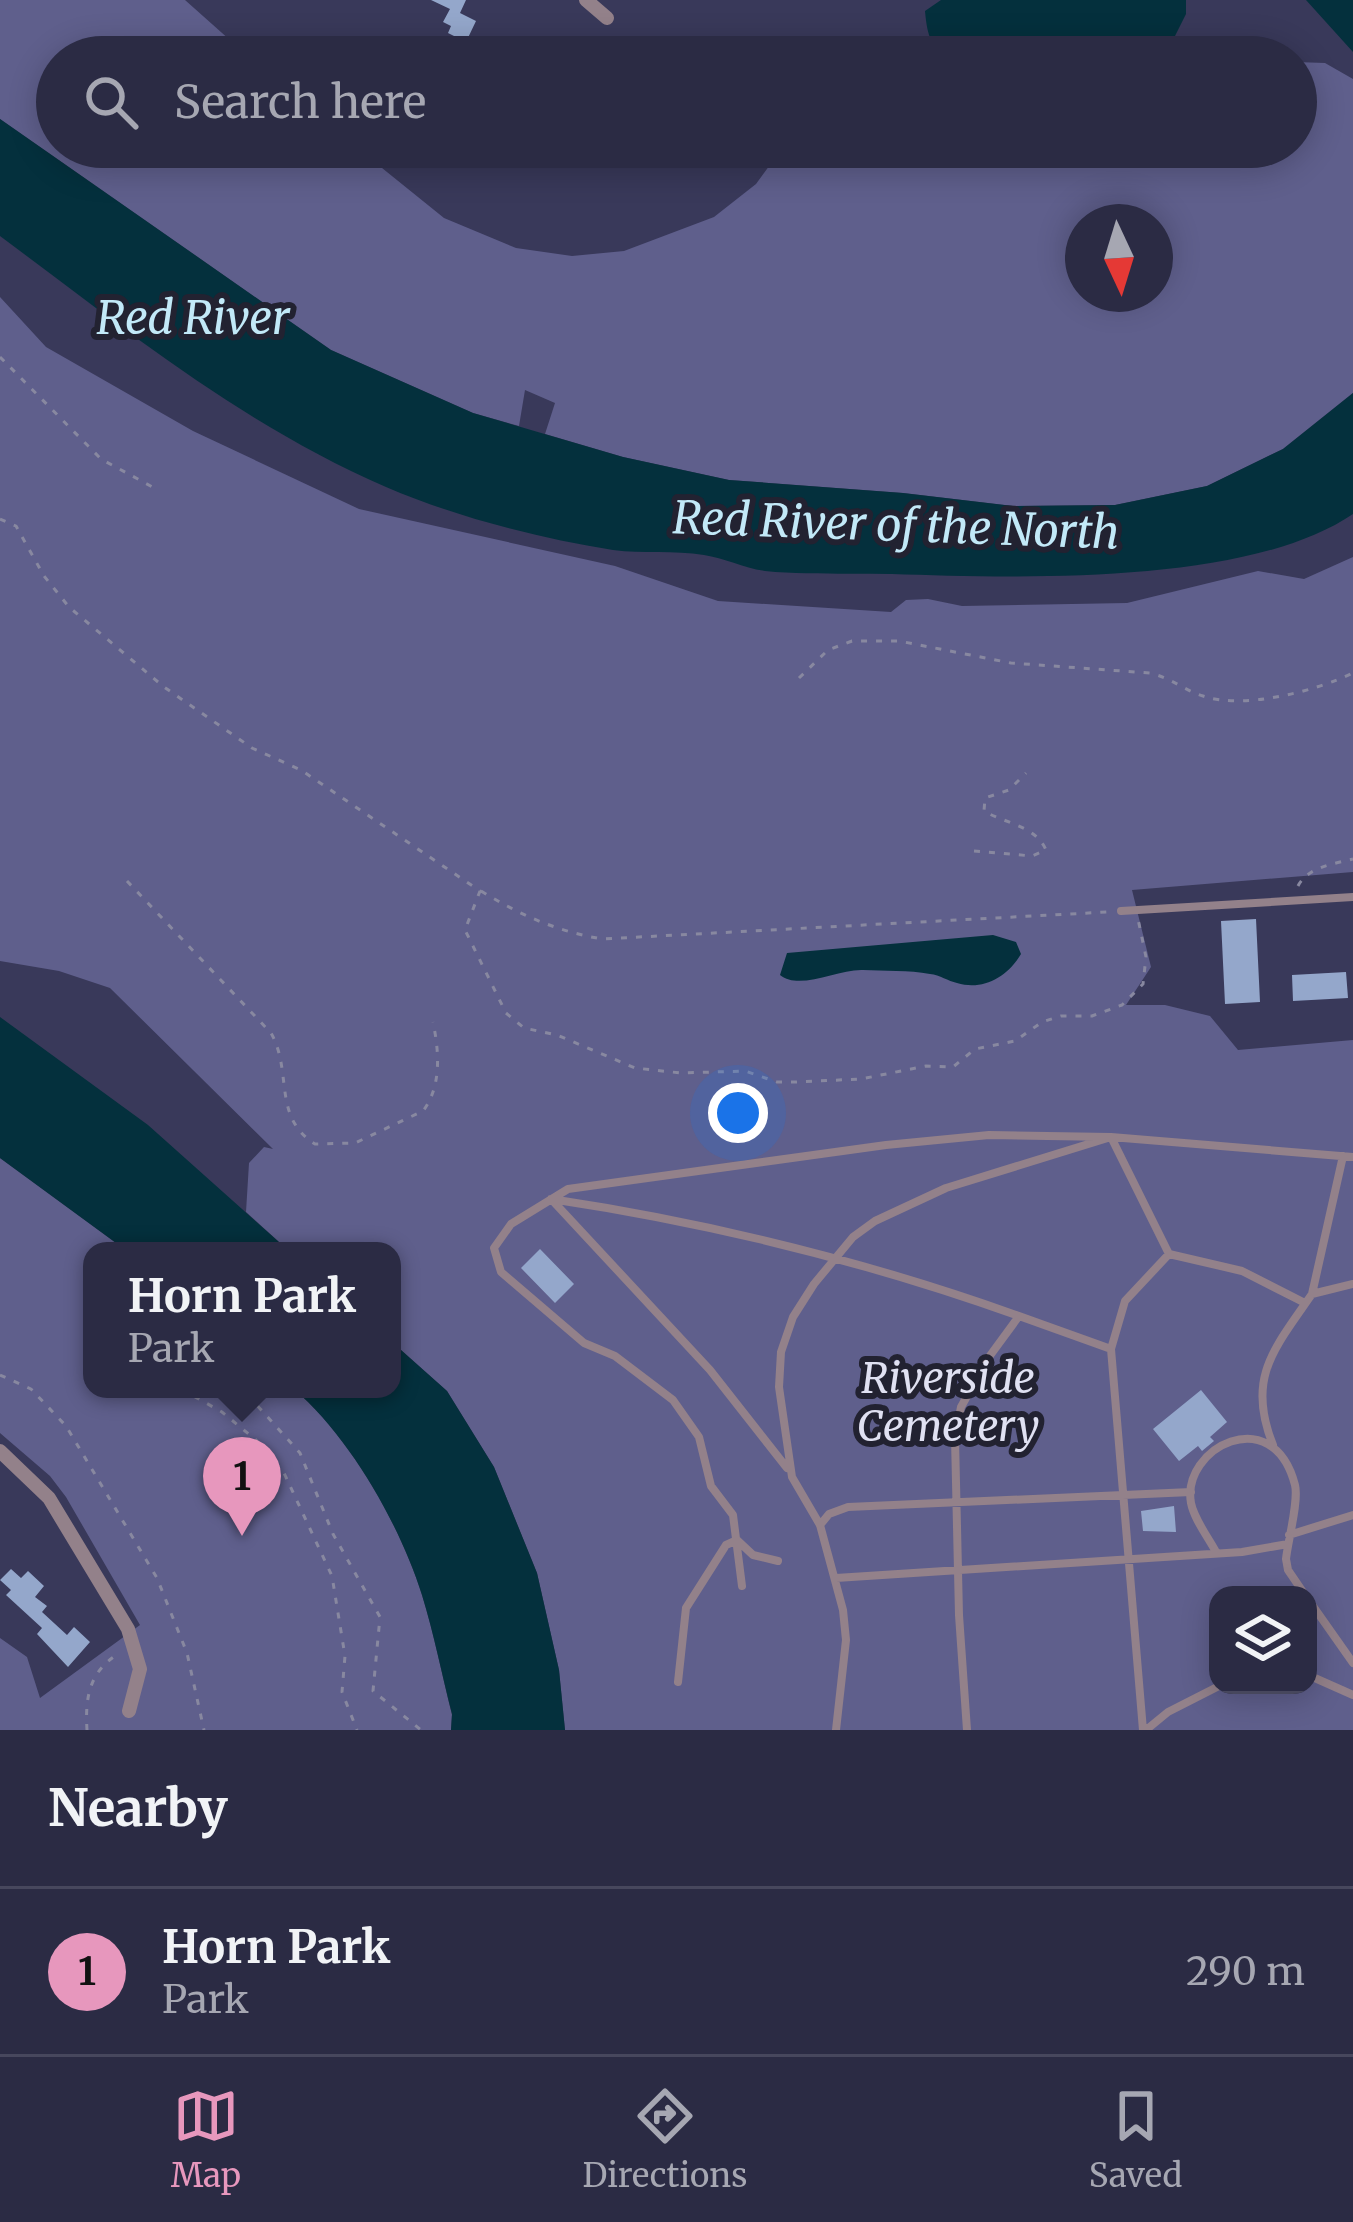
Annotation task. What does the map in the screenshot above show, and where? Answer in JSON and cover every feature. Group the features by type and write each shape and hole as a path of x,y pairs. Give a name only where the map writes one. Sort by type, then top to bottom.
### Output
{"street":[{"path":"586,0 607,18"},
{"path":"0,1451 49,1498 128,1629 140,1669 129,1711"}],"lane":[{"path":"1121,911 1353,897"},
{"path":"742,1586 733,1515 711,1486 699,1437 673,1400 615,1356 584,1343 501,1272 494,1248 511,1224 568,1189 989,1135 1111,1136 1348,1157 1312,1294 1260,1385 1264,1423 1296,1487 1288,1570 1299,1586"},
{"path":"1111,1136 1169,1254"},
{"path":"792,1478 781,1411 781,1352 794,1317 853,1238 875,1221 946,1187 1111,1136"},
{"path":"551,1198 742,1235 923,1282 1112,1349"},
{"path":"551,1198 710,1370 792,1478 820,1525 836,1578 846,1640 836,1730"},
{"path":"1169,1254 1242,1271 1305,1304"},
{"path":"1144,1730 1112,1349 1125,1301 1169,1254"},
{"path":"1312,1294 1353,1284"},
{"path":"968,1730 954,1451 962,1407 989,1357 1019,1316"},
{"path":"1216,1552 1191,1506 1191,1492 1202,1466 1220,1447 1236,1439 1255,1437 1273,1446"},
{"path":"820,1525 829,1514 848,1507 1191,1492"},
{"path":"836,1578 1267,1550 1353,1515"},
{"path":"737,1540 753,1556 778,1561"},
{"path":"678,1682 686,1607 726,1545 737,1540"},
{"path":"1317,1612 1353,1663"},
{"path":"1317,1679 1353,1695"},
{"path":"1144,1730 1209,1691"}],"path":[{"path":"0,357 101,459 158,490"},
{"path":"0,519 16,526 69,607 164,687 252,748 301,770 480,891 521,916 563,932 602,939 1121,911"},
{"path":"799,678 836,644 871,641 907,643 1011,664 1150,674 1172,679 1206,698 1286,697 1353,673"},
{"path":"974,851 1043,854 1046,845 1041,840 984,811 985,798 1009,790 1026,773"},
{"path":"1290,900 1303,878 1353,859"},
{"path":"127,881 271,1033 284,1064 284,1101 290,1121 315,1144 355,1143 423,1111 430,1102 437,1071 433,1022"},
{"path":"480,891 465,931 506,1013 524,1028 557,1035 635,1068 681,1073 745,1071 777,1082 861,1079 926,1066 944,1069 975,1049 1016,1041 1042,1022 1111,1011 1143,984 1143,933 1135,910"},
{"path":"0,1376 31,1389 56,1413 157,1578 187,1653 204,1730"},
{"path":"196,1398 239,1426 284,1473 332,1576 345,1656 342,1692 357,1730"},
{"path":"247,1398 300,1453 333,1534 380,1618 373,1691 421,1730"},
{"path":"87,1730 91,1682 108,1660 133,1645"}],"green space":[{"path":"0,0 185,0 225,36 36,36 36,144 0,119"},
{"path":"1317,63 1353,79 1353,393 1283,449 1207,486 1115,505 1013,506 729,480 545,434 555,403 525,390 519,426 473,413 331,350 70,168 382,168 444,218 516,248 572,256 624,251 714,217 756,184 768,168 1317,168"},
{"name":"Riverside Cemetery","path":"0,297 46,347 193,431 359,509 615,566 718,601 891,612 906,600 928,599 962,606 1127,603 1258,571 1304,579 1353,557 1353,872 1132,890 1151,967 1126,1005 1165,1005 1210,1016 1238,1050 1353,1040 1353,1730 565,1730 559,1670 537,1573 494,1467 447,1391 401,1350 401,1242 279,1242 246,1212 249,1163 264,1147 273,1149 110,988 59,971 0,961"},
{"path":"0,1158 115,1242 83,1242 83,1398 303,1398 335,1432 387,1512 412,1568 438,1655 451,1730 0,1730 0,1638 27,1657 40,1698 140,1625 66,1497 50,1476 0,1433"}],"water":[{"path":"941,0 1186,0 1186,14 1175,36 930,36 925,11"},
{"path":"1306,0 1353,0 1353,52"},
{"name":"Red River","path":"0,119 36,144 36,168 70,168 331,350 473,413 623,457 729,480 1013,506 1115,505 1207,486 1283,449 1353,393 1353,514 1308,537 1254,554 1194,566 1065,576 765,571 704,555 585,545 469,517 333,462 186,373 0,236"},
{"path":"993,935 1016,942 1021,954 1002,975 977,985 905,971 853,971 798,981 780,975 787,953"},
{"path":"0,1017 148,1125 279,1242 115,1242 0,1158"},
{"path":"401,1350 447,1391 494,1467 537,1573 559,1670 565,1730 451,1730 452,1714 430,1625 401,1540 371,1484 303,1398 401,1398"}],"building":[{"path":"431,0 466,0 460,13 476,21 469,36 448,33 451,26 443,22 450,9"},
{"path":"1256,919 1260,1002 1225,1004 1221,921"},
{"path":"1346,972 1348,998 1293,1001 1292,975"},
{"path":"540,1249 574,1284 555,1303 521,1268"},
{"path":"1201,1390 1227,1422 1202,1451 1198,1446 1179,1461 1153,1429"},
{"path":"1174,1506 1176,1532 1143,1531 1141,1511"},
{"path":"11,1569 21,1578 28,1571 44,1586 35,1597 47,1606 42,1612 67,1635 74,1627 90,1642 68,1667 37,1634 42,1628 6,1595 11,1590 0,1580"}],"place":[{"name":"Horn Park","path":"242,1536"}],"water label":[{"name":"Red River of the North","path":"896,525"}]}
